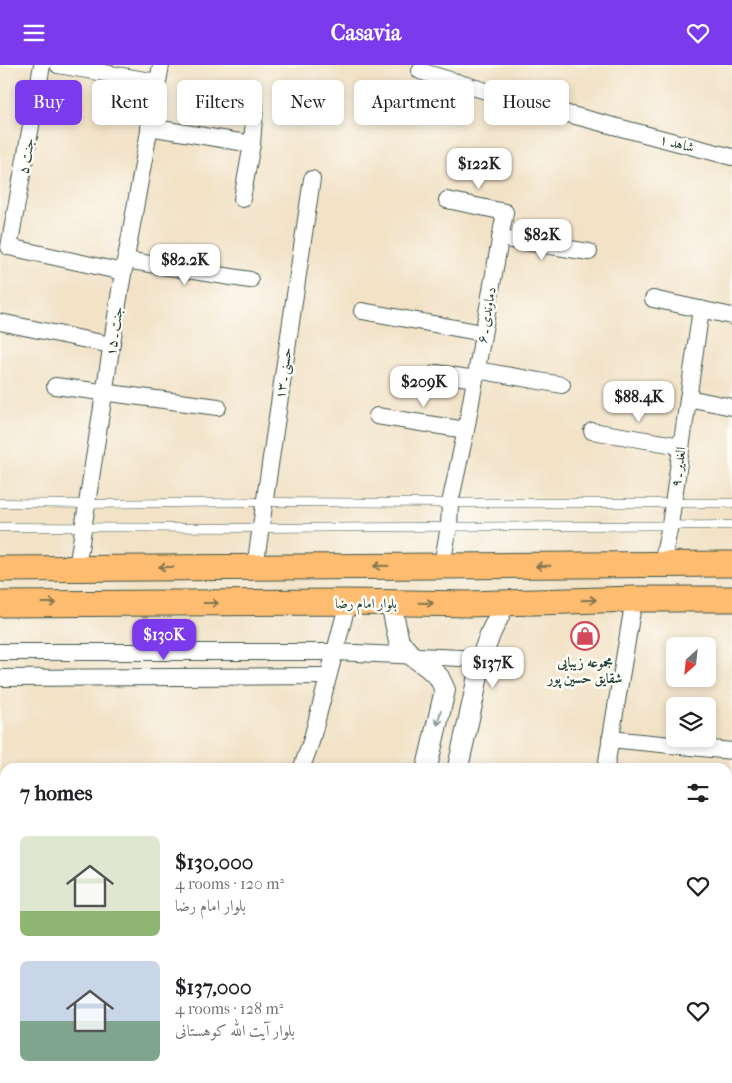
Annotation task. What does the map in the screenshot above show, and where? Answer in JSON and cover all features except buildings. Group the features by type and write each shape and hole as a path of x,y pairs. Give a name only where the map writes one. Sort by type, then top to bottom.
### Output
{"main road":[{"path":"0,569 732,564"},
{"name":"بلوار امام رضا","path":"0,604 348,602 469,604 634,599 732,599"}],"street":[{"name":"جنت ۵","path":"42,65 9,247 124,266"},
{"path":"58,65 146,80"},
{"name":"جنت ـ ۱۵","path":"158,80 161,65"},
{"name":"شاهد ۱","path":"420,71 522,102 732,157"},
{"path":"242,199 253,125"},
{"path":"149,127 252,144"},
{"name":"جنت ـ ۱۵","path":"77,568 124,266 149,127"},
{"name":"حسنی ـ ۱۳","path":"254,567 312,179"},
{"name":"دماوندی ـ ۶","path":"442,565 449,526 450,503 466,430 505,211 447,200"},
{"path":"500,238 589,252"},
{"path":"124,266 250,280"},
{"path":"653,299 732,316"},
{"name":"الغدیر ـ ۹","path":"662,565 670,525 701,309"},
{"path":"362,311 483,333"},
{"path":"0,321 112,345"},
{"path":"436,373 476,375 562,385"},
{"path":"54,386 218,407"},
{"path":"688,398 732,407"},
{"path":"377,415 466,430"},
{"path":"592,431 681,446"},
{"path":"607,763 634,599"},
{"path":"303,763 311,742 348,602"},
{"path":"459,763 481,659 491,631 506,602"},
{"path":"390,603 399,642 411,655 439,677 445,690 428,763"},
{"path":"191,651 202,659 202,669 197,677"},
{"path":"223,651 215,658 213,665 226,677"},
{"path":"0,652 335,651 481,659"},
{"path":"0,678 328,676"},
{"path":"610,739 732,751"}],"lane":[{"path":"0,503 732,503"},
{"path":"0,527 260,528 732,525"}],"place":[{"name":"مجموعه زیبایی شقایق حسین پور","path":"585,636"}]}
